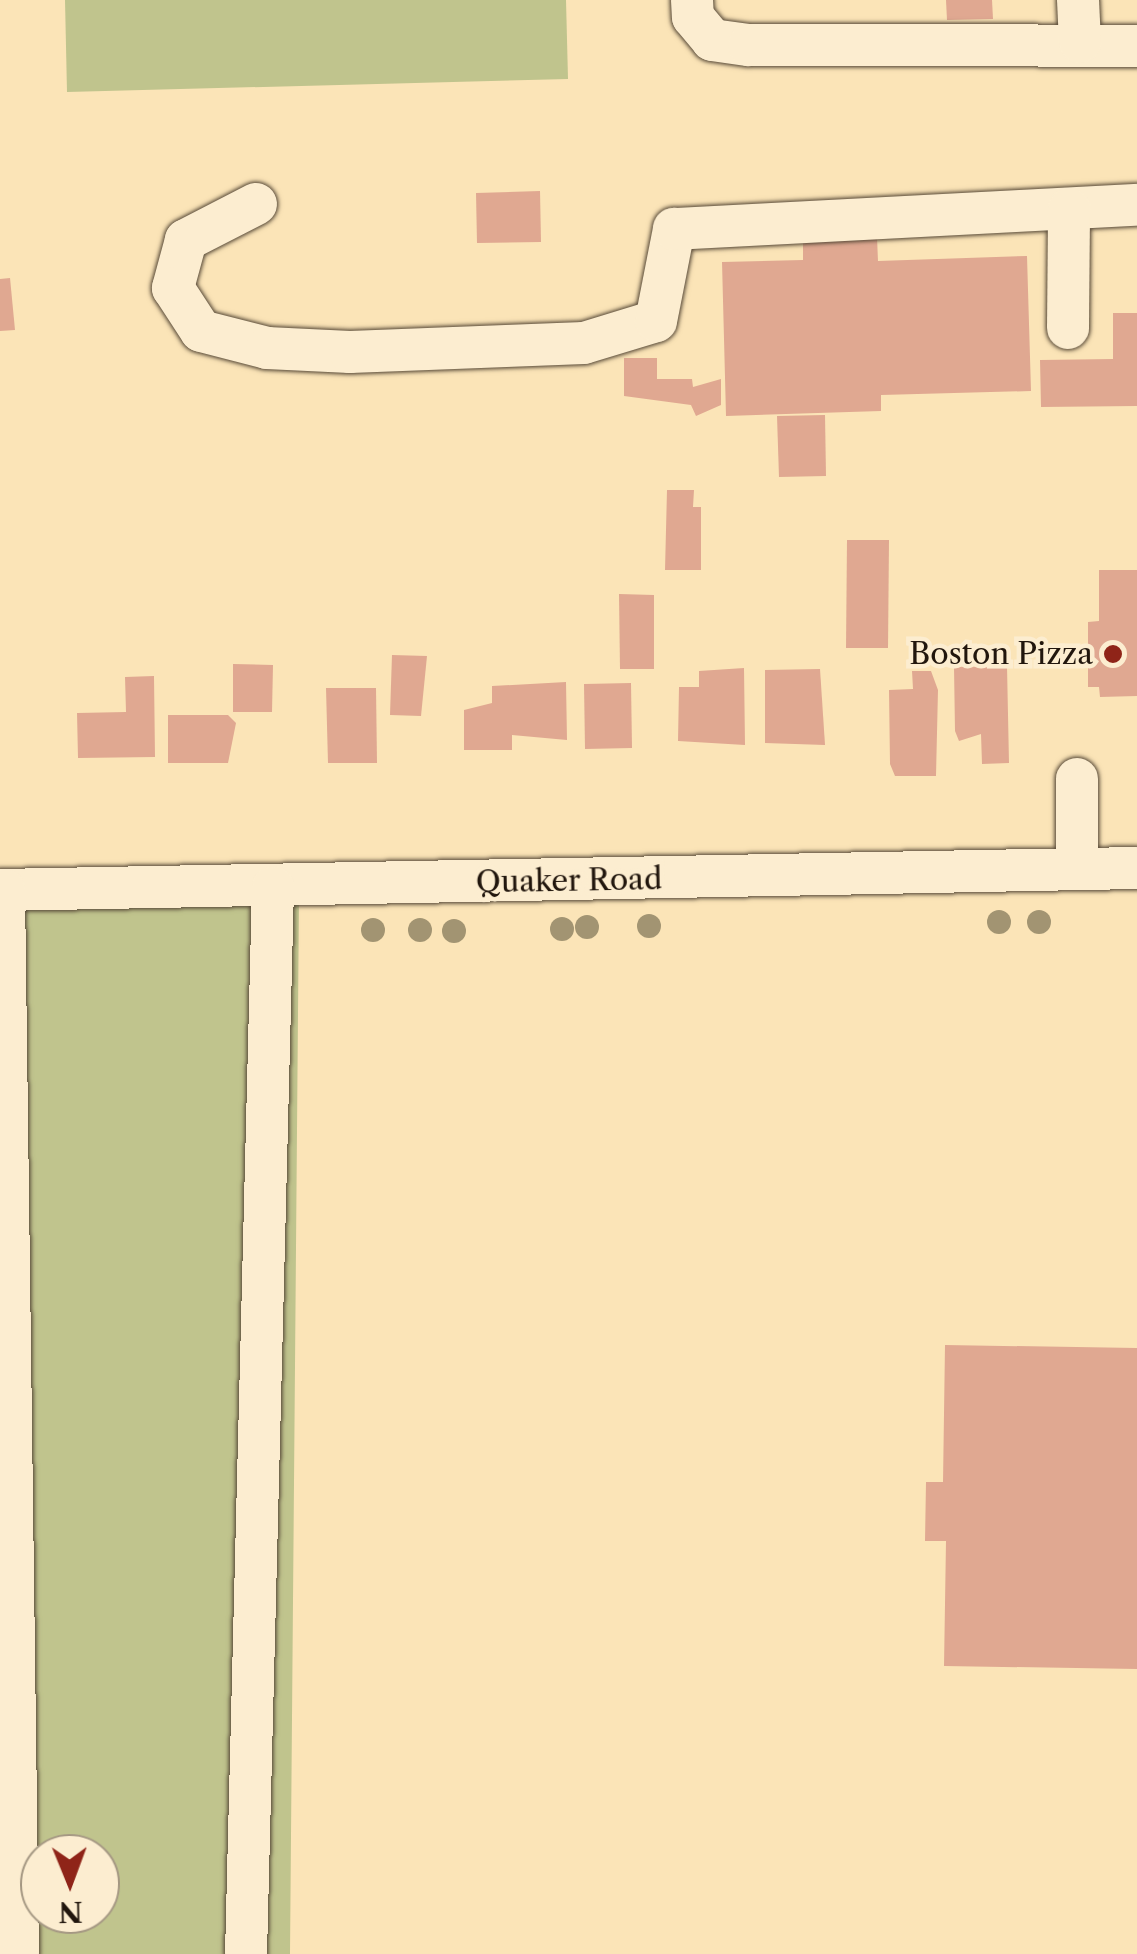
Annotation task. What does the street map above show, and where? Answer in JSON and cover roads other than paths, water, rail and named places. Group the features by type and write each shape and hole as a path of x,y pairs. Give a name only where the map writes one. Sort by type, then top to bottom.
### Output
{"street":[{"path":"692,0 693,17 712,40 748,45 1080,42 1137,46"},
{"path":"1078,0 1080,42"},
{"path":"256,204 186,240 173,288 202,331 266,348 350,352 584,342 656,321 674,229 1137,205"},
{"path":"1068,328 1069,209"},
{"path":"1076,779 1077,869"},
{"name":"Quaker Road","path":"2,890 1137,868"},
{"path":"246,1954 274,887"},
{"path":"2,890 18,1954"}],"place":[{"name":"Boston Pizza","path":"1113,654"}]}
